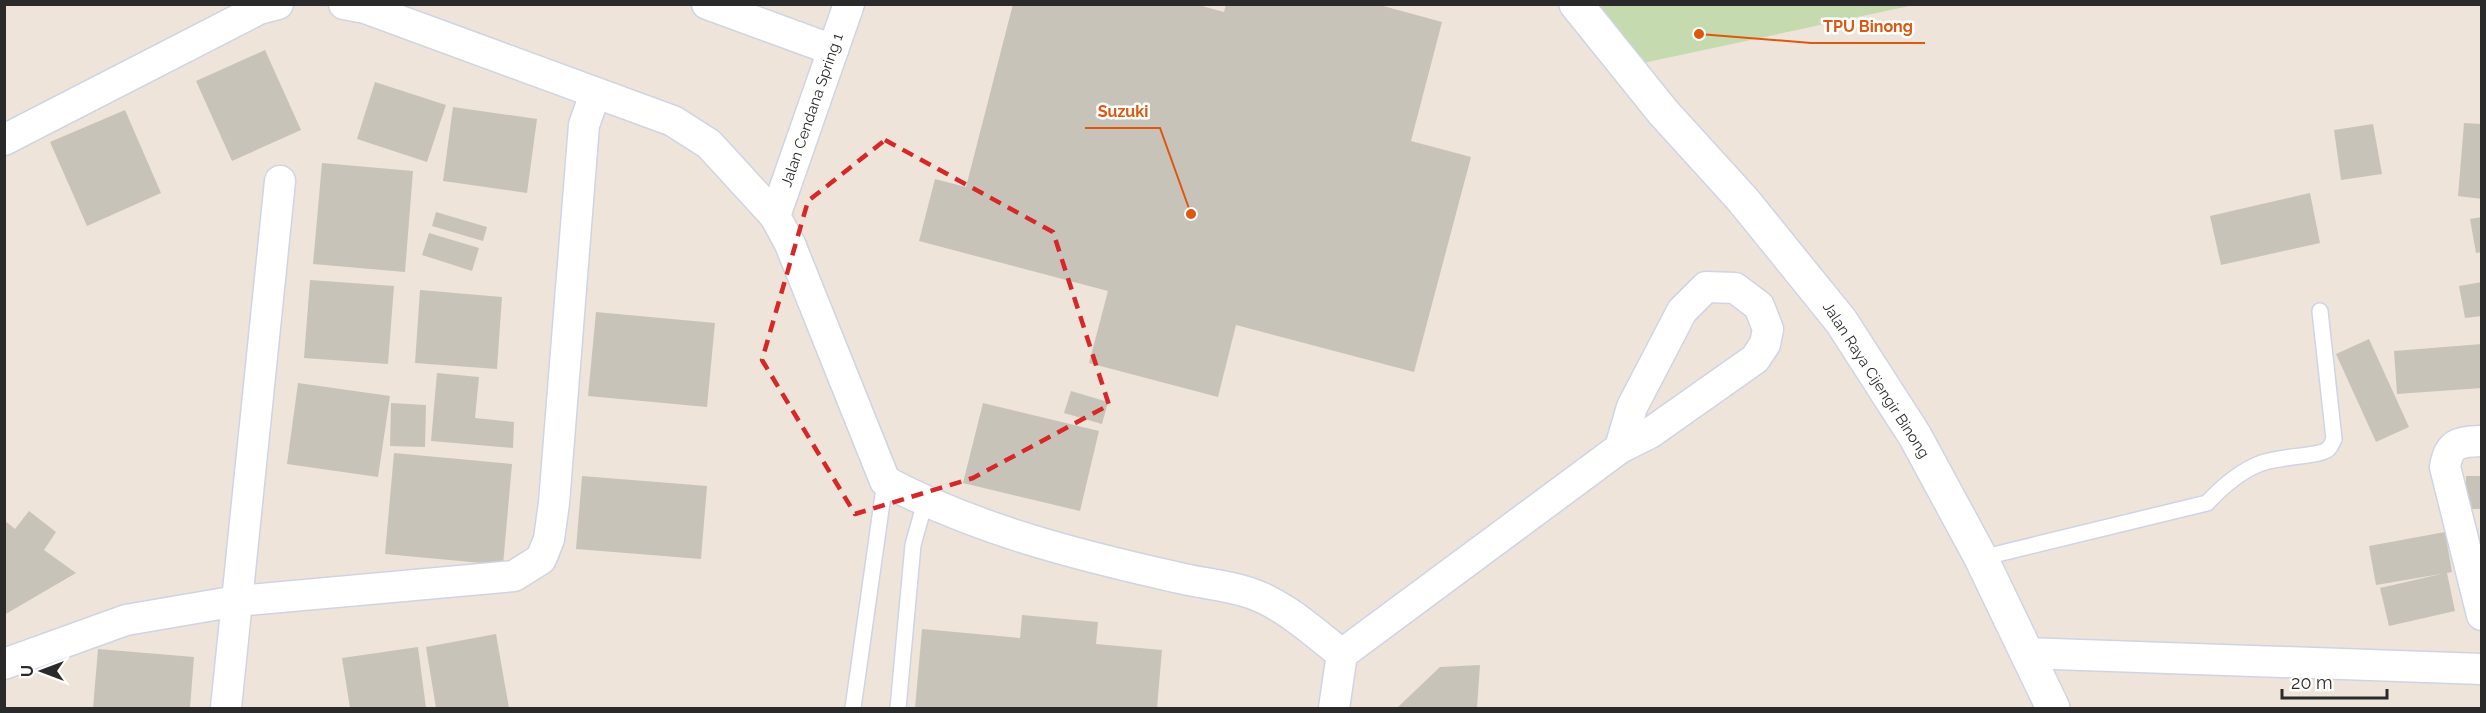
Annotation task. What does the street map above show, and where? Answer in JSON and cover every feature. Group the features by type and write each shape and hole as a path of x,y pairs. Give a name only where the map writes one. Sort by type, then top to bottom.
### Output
{"street":[{"path":"4,140 259,9 278,4"},
{"path":"344,4 365,8 673,121 709,144 775,216 794,255 885,482 962,517 1053,546 1175,577 1248,592 1280,606 1342,654"},
{"path":"706,4 833,50"},
{"name":"Jalan Cendana Spring 1","path":"775,216 849,4"},
{"name":"Jalan Raya Cijengir Binong","path":"1576,4 1663,112 1743,200 1840,321 1915,436 1981,558 2053,708"},
{"path":"4,664 126,620 237,601 514,576 541,559 549,539 554,503 585,125 595,94"},
{"path":"225,708 280,181"},
{"path":"1334,708 1342,654 1620,448 1650,433 1755,359 1765,344 1768,329 1760,306 1736,288 1706,287 1682,311 1632,407 1620,448"},
{"path":"2481,441 2460,442 2451,450 2445,467 2481,615"},
{"path":"2028,653 2481,669"}],"lane":[{"path":"1981,558 2207,503 2223,486 2257,464 2275,458 2325,452 2334,439 2320,311"},
{"path":"853,708 885,482"},
{"path":"898,708 913,545 925,502"}],"highlighted area":[{"path":"885,140 1053,232 1109,405 973,478 855,514 762,360 808,201"}],"green space":[{"path":"1599,5 1914,5 1643,63"}],"building":[{"path":"1013,4 1195,4 1224,12 1226,4 1376,4 1442,22 1411,141 1471,157 1414,372 1236,325 1218,397 1089,363 1108,291 919,241 935,179 966,187"},
{"path":"265,50 301,130 232,161 196,81"},
{"path":"375,82 446,105 427,162 357,139"},
{"path":"453,107 537,119 527,193 443,181"},
{"path":"125,110 161,193 87,226 50,142"},
{"path":"2464,123 2482,124 2482,199 2458,196"},
{"path":"2373,124 2382,174 2341,180 2334,130"},
{"path":"322,163 413,171 405,272 313,264"},
{"path":"2310,193 2320,243 2221,265 2210,216"},
{"path":"436,212 487,227 483,241 432,226"},
{"path":"2482,217 2482,252 2476,253 2470,219"},
{"path":"429,233 479,248 472,271 422,255"},
{"path":"310,280 394,286 388,364 304,358"},
{"path":"2482,282 2482,316 2465,318 2459,286"},
{"path":"420,290 502,297 497,369 415,363"},
{"path":"596,312 715,323 707,407 588,396"},
{"path":"2369,339 2409,427 2376,442 2336,354"},
{"path":"2482,344 2482,388 2397,394 2394,351"},
{"path":"437,373 479,377 475,418 514,422 513,448 431,441"},
{"path":"298,383 390,396 378,477 287,464"},
{"path":"1071,391 1108,402 1102,424 1064,413"},
{"path":"391,403 426,405 425,447 390,446"},
{"path":"983,403 1099,431 1080,511 963,483"},
{"path":"394,453 512,464 503,565 385,554"},
{"path":"582,476 707,486 701,559 576,549"},
{"path":"2466,476 2482,476 2482,509 2466,509"},
{"path":"29,511 56,532 44,550 76,573 4,615 4,520 15,529"},
{"path":"2445,532 2452,572 2447,573 2455,611 2389,626 2380,588 2441,574 2376,585 2369,546"},
{"path":"1022,615 1098,622 1096,644 1162,650 1157,708 915,708 922,629 1020,638"},
{"path":"496,634 509,708 436,708 426,647"},
{"path":"418,647 426,708 350,708 342,658"},
{"path":"98,649 194,657 190,708 93,708"},
{"path":"1480,665 1477,708 1397,708 1440,667"}],"place":[{"name":"TPU Binong","path":"1699,34"},
{"name":"Suzuki","path":"1191,214"}]}
